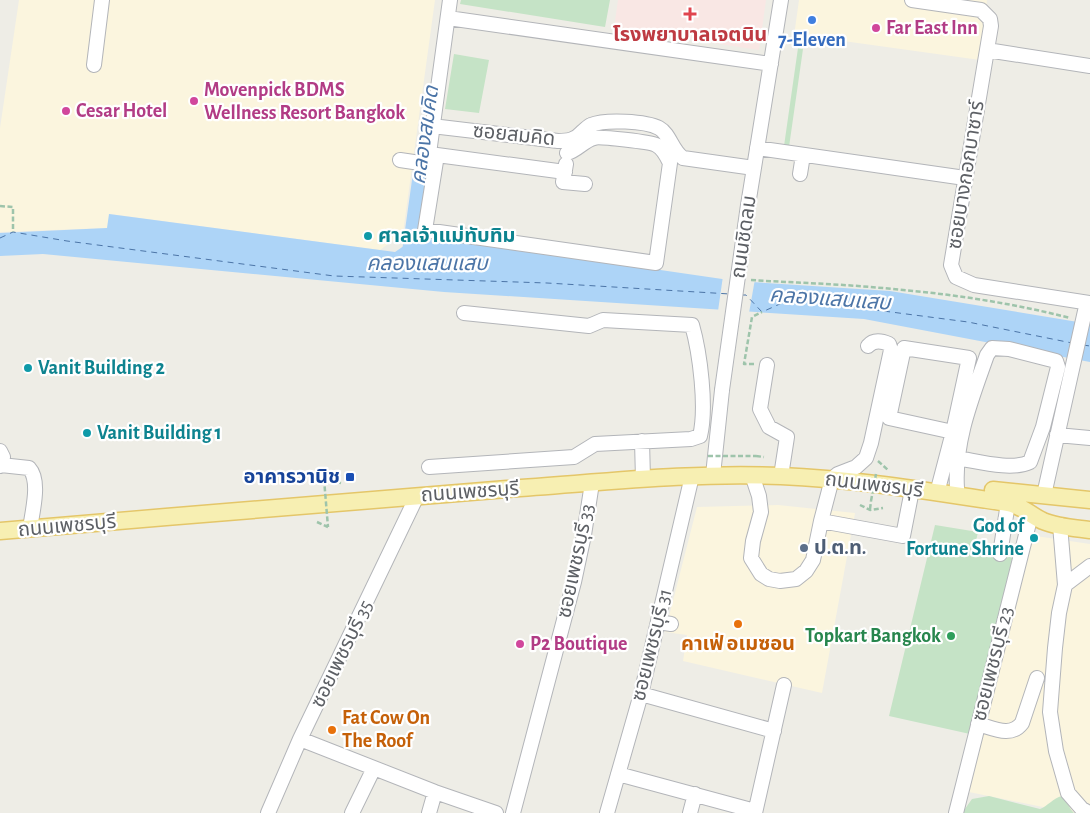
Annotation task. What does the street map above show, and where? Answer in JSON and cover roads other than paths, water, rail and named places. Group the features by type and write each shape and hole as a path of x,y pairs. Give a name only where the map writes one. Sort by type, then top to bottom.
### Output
{"main road":[{"name":"ถนนเพชรบุรี","path":"0,531 417,496 713,475 832,479 1017,504 1030,514 1044,521 1060,526 1090,530"},
{"name":"ถนนเพชรบุรี","path":"939,493 957,488 1090,500"}],"street":[{"path":"94,65 102,0"},
{"path":"422,192 450,0"},
{"name":"ถนนชิดลม","path":"713,475 722,390 748,205 781,0"},
{"name":"ซอยบางกอกบาซาร์","path":"912,0 981,10 990,19 991,26 951,265 956,277 974,285 1088,306"},
{"path":"448,18 771,64"},
{"path":"987,50 1090,66"},
{"name":"ซอยสมคิด","path":"432,126 558,141 568,147 590,125 602,122 628,121 659,128 666,134 678,154 683,158 754,168"},
{"path":"565,172 437,155 425,230 656,263 670,163 665,153 656,144 595,137 578,149 568,147 565,172 563,182 585,184"},
{"path":"758,148 958,177"},
{"path":"800,174 803,155"},
{"path":"400,160 427,164"},
{"path":"1044,495 1088,306"},
{"path":"429,467 574,457 594,444 691,439 700,436 702,428 699,354 692,324 603,320 589,326 464,313"},
{"path":"752,475 759,496 761,512 752,541 751,558 761,574 769,579 780,581 796,578 801,575 813,560 832,479 838,474 862,463 872,443 891,350 889,344 883,341 875,342 868,346"},
{"path":"939,493 953,432 969,358 904,348 889,418 953,432"},
{"path":"957,458 1013,466 1024,465 1030,462 1043,427 1058,367 1056,361 1009,349 992,348 987,355 965,420 957,458 957,488"},
{"path":"767,365 760,409 769,427 787,437 781,476"},
{"path":"1057,435 1090,438"},
{"path":"642,442 643,479"},
{"path":"0,461 28,468 34,475 36,482 30,529"},
{"name":"ซอยเพชรบุรี 31","path":"607,813 640,694 664,623 692,476"},
{"name":"ซอยเพชรบุรี 33","path":"513,813 574,582 592,483"},
{"path":"821,520 902,536 912,490"},
{"name":"ซอยเพชรบุรี 35","path":"268,813 300,739 417,496"},
{"path":"1000,554 1008,503"},
{"name":"ซอยเพชรบุรี 23","path":"956,813 1030,514"},
{"path":"1060,526 1066,585 1059,613 1050,712 1056,751 1068,793 1082,809 1089,813"},
{"path":"1066,585 1090,566"},
{"path":"978,724 1012,732 1018,728 1022,723 1037,678"},
{"path":"618,774 696,794 755,812 784,685"},
{"path":"640,694 774,731"},
{"path":"300,739 435,792 496,813"},
{"path":"352,813 374,768"},
{"path":"428,813 435,792"},
{"path":"690,813 696,794"}],"water":[{"name":"คลองแสนแสบ","path":"109,214 395,252 420,235 736,281 890,291 1090,324 1090,362 864,319 444,292 43,254 0,256 0,233 107,228"}],"waterway":[{"name":"คลองสมคิด","path":"408,259 423,152"}],"place":[{"name":"โรงพยาบาลเจตนิน","path":"690,14"},
{"name":"7-Eleven","path":"812,20"},
{"name":"Far East Inn","path":"876,28"},
{"name":"Movenpick BDMS Wellness Resort Bangkok","path":"194,101"},
{"name":"Cesar Hotel","path":"66,111"},
{"name":"ศาลเจ้าแม่ทับทิม","path":"368,236"},
{"name":"Vanit Building 2","path":"28,368"},
{"name":"Vanit Building 1","path":"87,433"},
{"name":"อาคารวานิช","path":"350,477"},
{"name":"God of Fortune Shrine","path":"1034,538"},
{"name":"ป.ต.ท.","path":"804,548"},
{"name":"คาเฟ่ อเมซอน","path":"738,624"},
{"name":"Topkart Bangkok","path":"951,636"},
{"name":"P2 Boutique","path":"520,644"},
{"name":"Fat Cow On The Roof","path":"332,730"}]}
